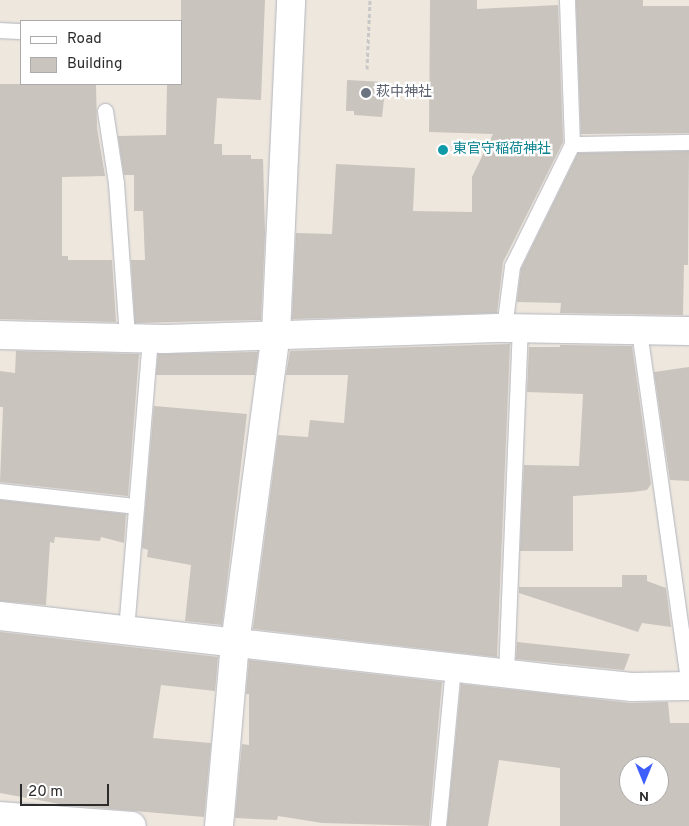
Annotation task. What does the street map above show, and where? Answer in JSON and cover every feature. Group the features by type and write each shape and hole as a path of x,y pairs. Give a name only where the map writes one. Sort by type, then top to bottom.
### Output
{"street":[{"path":"219,826 235,644 276,334 291,0"},
{"path":"0,335 139,338 512,328 689,331"},
{"path":"0,616 235,644 632,687 689,686"},
{"path":"0,816 132,826"}],"lane":[{"path":"506,674 512,266 572,144 567,0"},
{"path":"0,30 20,31"},
{"path":"105,112 139,338 136,506 126,630"},
{"path":"572,144 689,142"},
{"path":"640,331 689,686"},
{"path":"0,491 136,506"},
{"path":"438,826 453,668"}],"path":[{"path":"367,69 370,0"}],"building":[{"path":"181,0 265,0 261,100 217,98 214,144 222,144 222,155 251,155 251,159 263,159 265,233 261,320 135,323 131,260 145,260 143,211 134,211 134,175 124,175 118,136 166,135 167,85 182,85"},
{"path":"430,0 477,0 477,9 558,5 563,142 503,262 497,313 292,319 296,233 332,234 336,164 415,168 413,211 472,212 472,177 493,134 429,132"},
{"path":"576,0 643,0 643,6 689,6 689,133 581,134"},
{"path":"347,80 386,82 382,117 354,115 354,111 346,111"},
{"path":"0,84 96,85 97,128 105,176 62,177 62,256 68,256 68,260 112,260 116,322 0,319"},
{"path":"689,151 688,265 684,265 683,315 560,313 561,303 517,302 521,269 578,153"},
{"path":"510,344 497,657 253,629 278,435 308,437 310,420 344,423 348,375 286,375 290,351"},
{"path":"560,345 632,346 651,484 647,490 573,496 573,551 520,551 524,465 579,466 583,394 527,392 529,347 560,347"},
{"path":"16,351 139,354 128,496 0,482 3,407 0,407 0,371 15,373"},
{"path":"258,352 255,375 156,375 158,354"},
{"path":"689,367 689,481 670,480 654,372"},
{"path":"154,406 247,414 222,625 185,621 191,565 147,557 148,550 142,548"},
{"path":"0,500 126,514 124,543 101,537 100,541 55,537 54,543 50,542 46,605 0,601"},
{"path":"622,575 647,575 647,581 666,588 671,627 642,623 638,632 519,593 519,587 622,587"},
{"path":"0,632 218,657 215,691 161,685 153,738 211,743 204,817 65,805 0,793"},
{"path":"517,642 630,654 624,670 516,659"},
{"path":"249,660 442,682 429,826 322,823 278,816 277,820 235,818 242,744 249,745 249,694 246,694"},
{"path":"461,684 630,703 668,702 670,723 689,723 689,826 560,826 560,768 499,760 488,826 447,826"}],"place":[{"name":"萩中神社","path":"366,93"},
{"name":"東官守稲荷神社","path":"443,150"}]}
